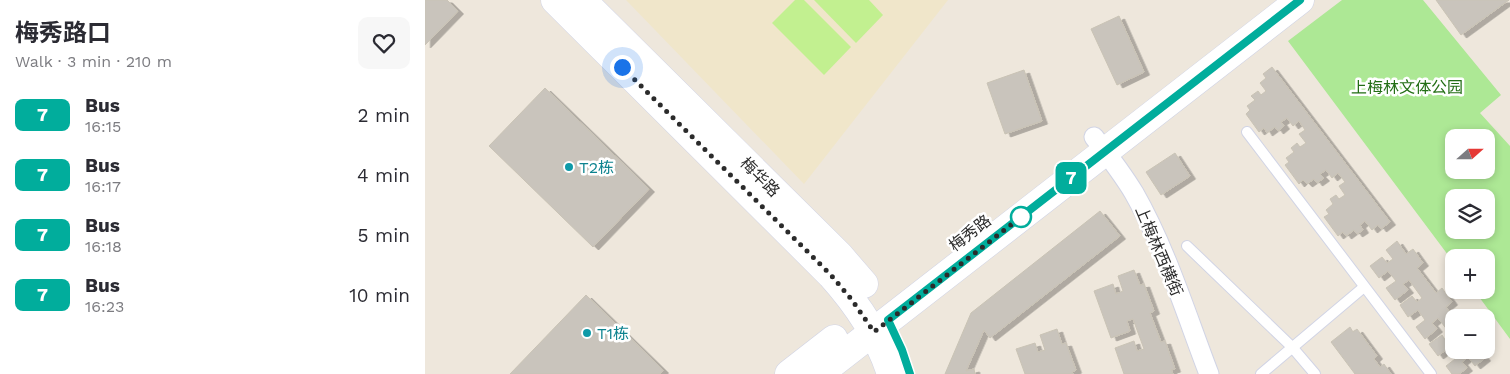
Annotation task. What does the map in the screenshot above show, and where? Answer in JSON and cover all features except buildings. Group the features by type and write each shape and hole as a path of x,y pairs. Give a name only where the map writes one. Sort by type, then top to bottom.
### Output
{"main road":[{"name":"梅华路","path":"555,0 876,318 900,345 910,374"},
{"name":"梅华路","path":"582,0 858,276 876,318 881,346 891,374"},
{"name":"梅秀路","path":"789,374 876,318 1099,144 1269,0"},
{"name":"梅秀路","path":"1099,144 1300,0"},
{"name":"梅秀路","path":"819,374 876,318"}],"street":[{"name":"上梅林西横街","path":"1099,144 1122,174 1146,215 1209,374"}],"lane":[{"path":"1247,132 1431,374"},
{"path":"1187,246 1292,347 1315,374"},
{"path":"1261,374 1365,287"}],"shaded area":[{"path":"626,0 948,0 804,184"}],"green space":[{"path":"795,0 804,0 851,47 824,75 772,23"},
{"path":"814,0 869,0 883,15 856,43"},
{"name":"上梅林文体公园","path":"1342,0 1423,0 1501,95 1480,113 1495,129 1445,129 1445,179 1495,179 1495,130 1510,146 1510,339 1495,319 1495,309 1488,309 1481,299 1495,299 1495,249 1445,249 1445,251 1288,41"}],"bus line":[{"name":"7","path":"910,374 898,340 888,320 1300,0"}],"place":[{"name":"T2栋","path":"569,167"},
{"name":"T1栋","path":"587,333"}],"route":[{"path":"622,67 831,275 852,300 874,332 1021,217"}]}
